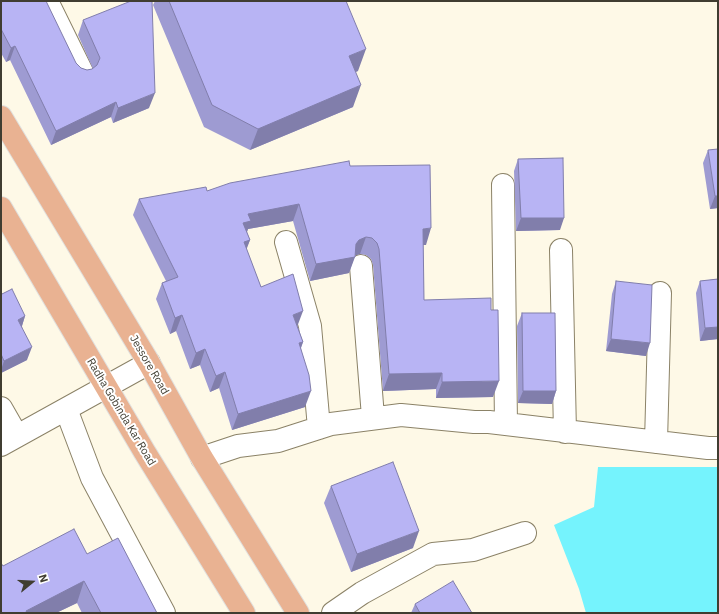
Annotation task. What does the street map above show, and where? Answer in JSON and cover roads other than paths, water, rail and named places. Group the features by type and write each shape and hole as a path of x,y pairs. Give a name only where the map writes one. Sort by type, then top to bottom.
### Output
{"main road":[{"name":"Jessore Road","path":"1,117 149,363 202,458 298,613"},
{"name":"Radha Gobinda Kar Road","path":"1,208 106,386 244,613"}],"street":[{"path":"47,1 82,72"},
{"path":"503,185 506,424"},
{"path":"286,242 310,326 319,428"},
{"path":"561,250 566,432"},
{"path":"361,266 373,417"},
{"path":"656,442 660,293"},
{"path":"1,408 9,440 149,363"},
{"path":"66,409 92,478 164,613"},
{"path":"202,458 238,446 278,441 331,424 373,417 401,415 506,424 718,448"},
{"path":"333,613 362,593 433,554 473,550 525,533"}],"water":[{"path":"598,467 718,467 718,613 586,613 579,589 554,525 594,507"}]}
